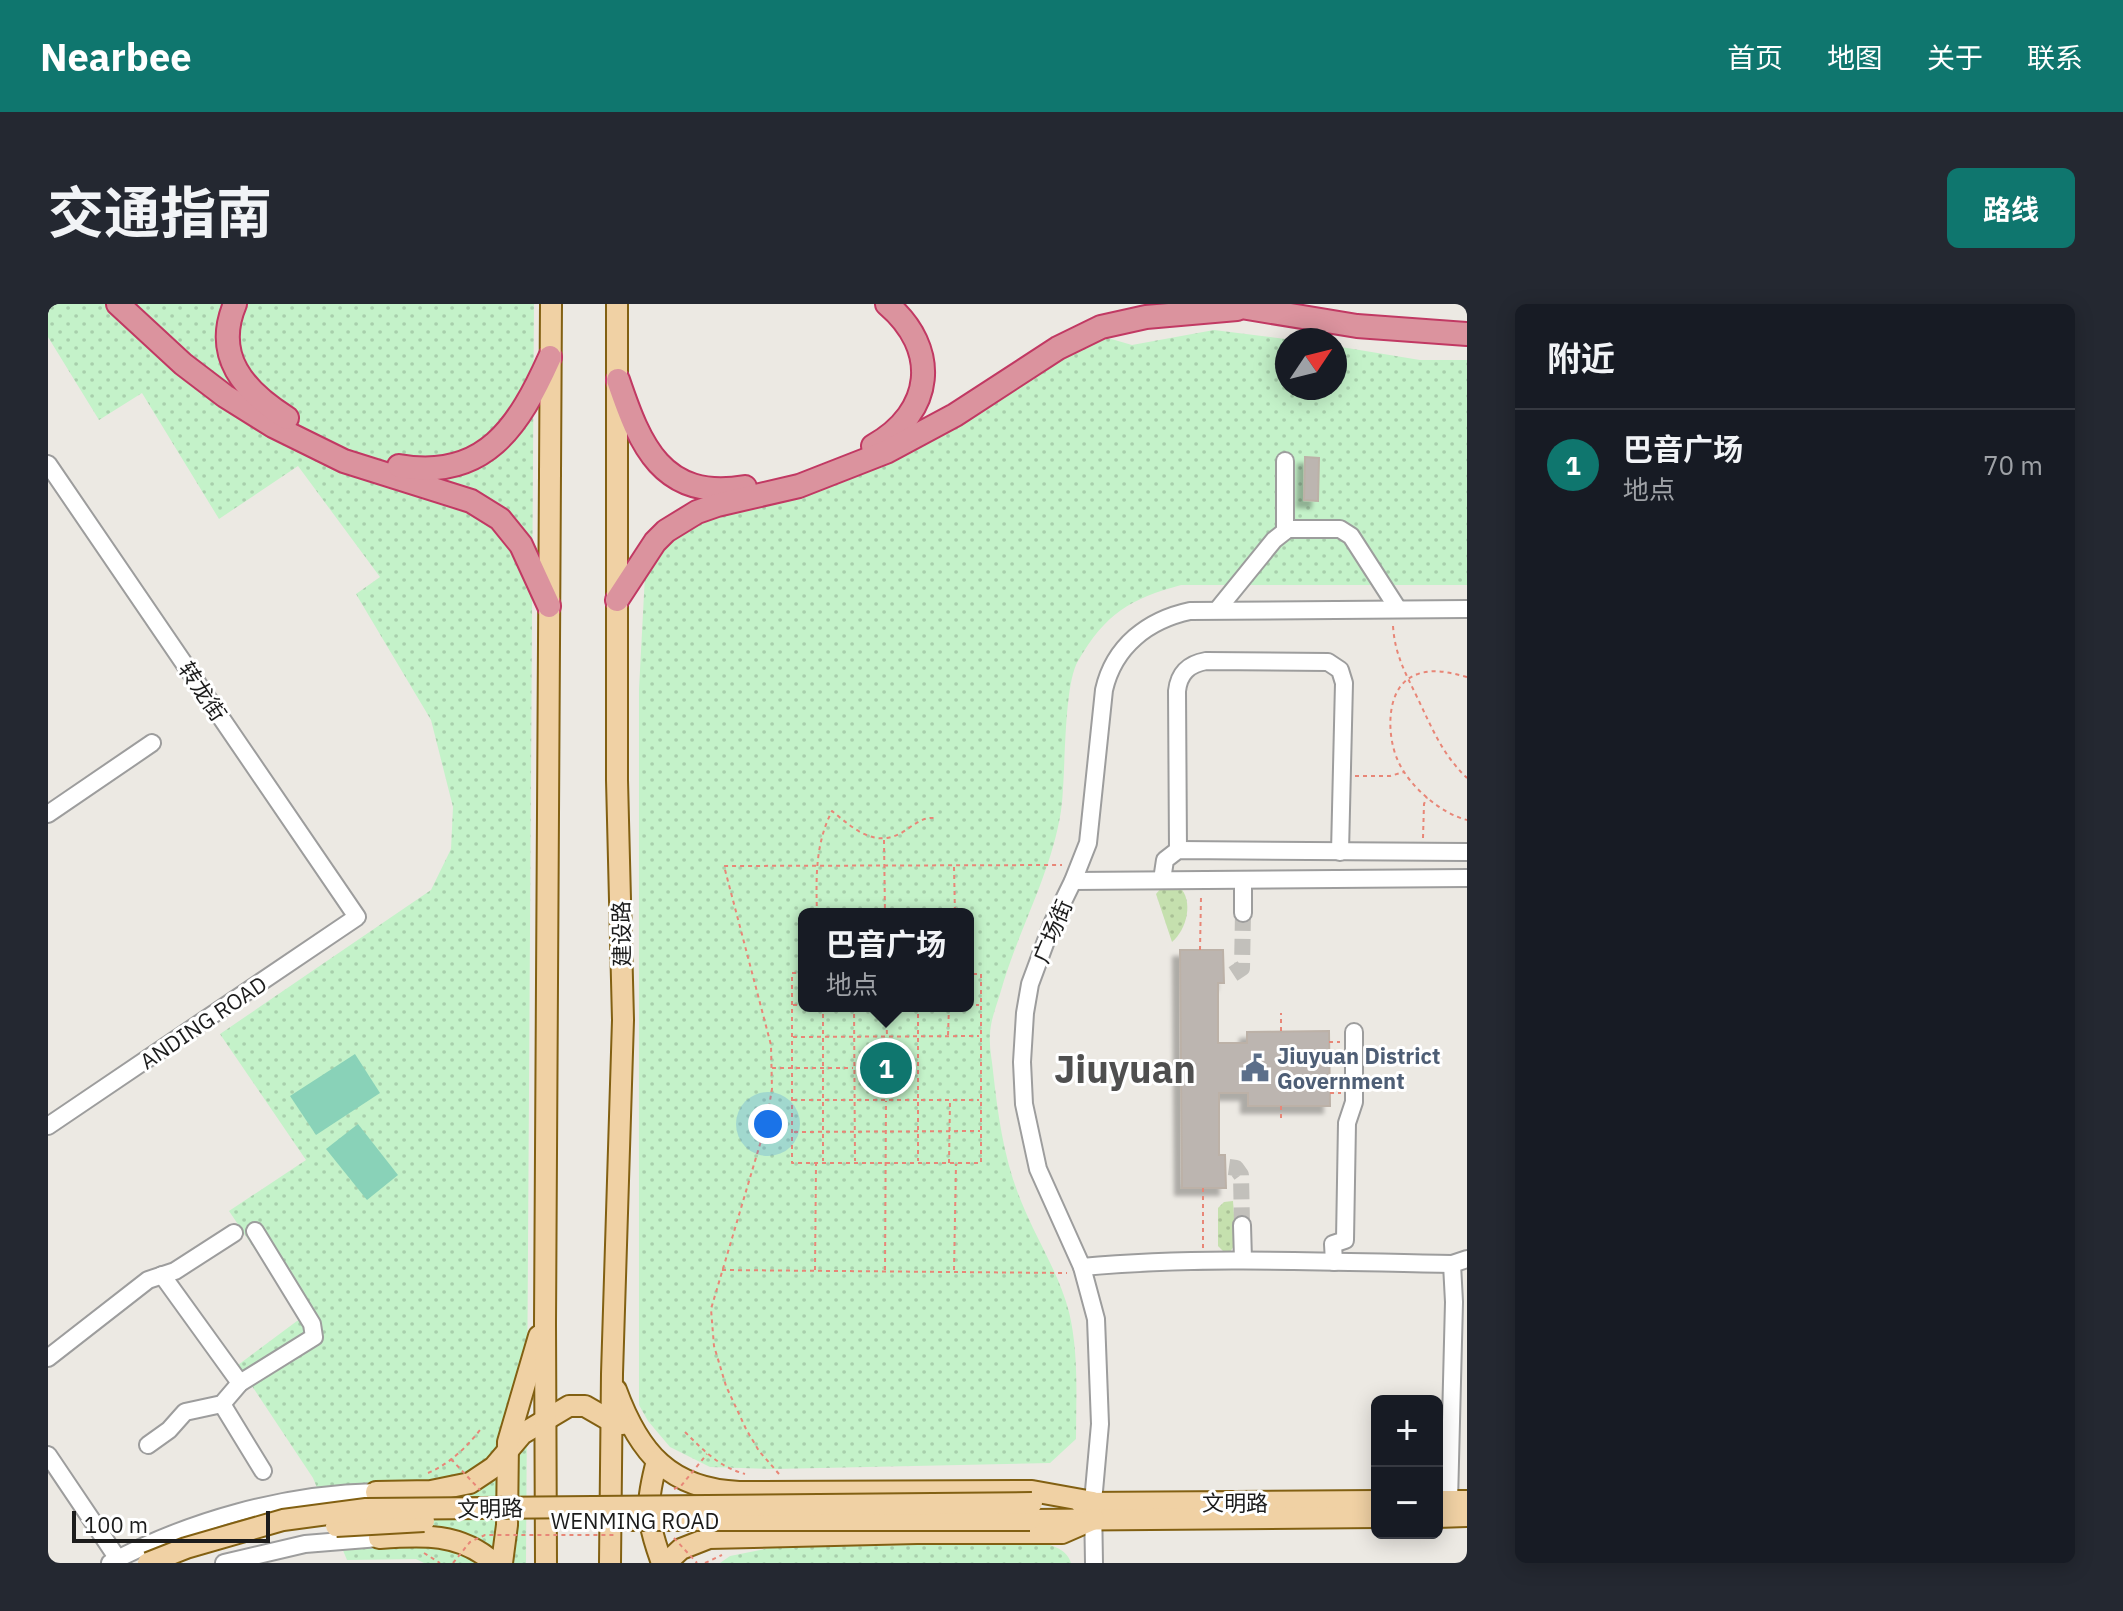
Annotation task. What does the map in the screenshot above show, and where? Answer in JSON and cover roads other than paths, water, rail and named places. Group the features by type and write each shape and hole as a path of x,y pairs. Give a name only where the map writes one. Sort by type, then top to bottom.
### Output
{"highway":[{"path":"118,304 183,364 225,396 273,426 344,461 471,501 500,519 521,545 549,606"},
{"path":"235,304 228,334 230,356 244,382 263,402 295,423 356,453 412,468 432,470 455,465 494,446 522,414 550,357"},
{"path":"618,380 636,431 649,453 664,469 682,480 722,489 765,483 801,473 883,440 900,427 917,404 922,385 922,355 907,323 887,304"},
{"path":"617,600 655,542 666,531 697,512 811,482 886,452 955,415 1058,348 1101,327 1229,306 1357,326 1467,334"}],"main road":[{"path":"546,1563 551,304"},
{"name":"建设路","path":"610,1563 612,1374 623,1020 617,780 617,304"},
{"path":"502,1563 507,1525 507,1450 533,1353 545,1323"},
{"path":"612,1374 620,1402 635,1431 657,1461 679,1479 705,1488 739,1492 1032,1491 1094,1511"},
{"path":"376,1492 431,1491 461,1486 487,1473 522,1434 569,1406 590,1408 635,1431"},
{"path":"657,1461 649,1493 649,1528 664,1563 681,1549 709,1538 1062,1533 1094,1511"},
{"name":"文明路","path":"1094,1511 1371,1501"},
{"path":"1448,1505 1467,1516"},
{"name":"文明路","path":"148,1563 186,1548 283,1520 366,1509 1031,1511"},
{"name":"文明路","path":"1094,1511 1371,1517"},
{"name":"WENMING ROAD","path":"181,1563 234,1544 353,1524 1094,1511"},
{"path":"379,1538 447,1537 466,1543 494,1563"}],"street":[{"path":"1285,461 1285,531"},
{"name":"转龙街","path":"48,464 357,917"},
{"path":"1218,609 1274,540 1285,531 1344,530 1398,609"},
{"name":"广场街","path":"1094,1563 1100,1424 1096,1319 1083,1270 1038,1169 1024,1104 1022,1062 1030,984 1090,834 1104,690 1112,667 1126,645 1155,623 1178,613 1218,609 1467,609"},
{"path":"1178,850 1178,683 1181,675 1194,664 1206,661 1328,662 1342,674 1344,683 1340,852"},
{"path":"48,814 152,743"},
{"path":"1162,880 1165,860 1178,850 1467,852"},
{"path":"1073,881 1467,878"},
{"path":"1243,880 1243,913"},
{"name":"ANDING ROAD","path":"48,1126 357,917"},
{"path":"1334,1262 1333,1244 1345,1240 1347,1123 1354,1102 1354,1032"},
{"path":"1242,1225 1243,1260"},
{"path":"148,1445 169,1430 185,1412 222,1404 240,1383 314,1337 312,1324 255,1231"},
{"path":"48,1358 148,1280 175,1271 234,1233"},
{"path":"1083,1270 1136,1262 1460,1261 1460,1359 1448,1505"},
{"path":"162,1275 240,1383"},
{"path":"222,1404 263,1471"},
{"path":"48,1455 114,1561 198,1525 247,1511 315,1498 376,1492"},
{"path":"224,1563 305,1544 379,1538"}],"tunnel":[{"path":"1233,974 1242,968 1243,913"},
{"path":"1229,1167 1236,1168 1241,1175 1242,1225"}],"place":[{"name":"巴音广场","path":"886,1068"},
{"name":"Jiuyuan District Government","path":"1255,1068"}],"district":[{"name":"Jiuyuan","path":"1125,1068"}]}
